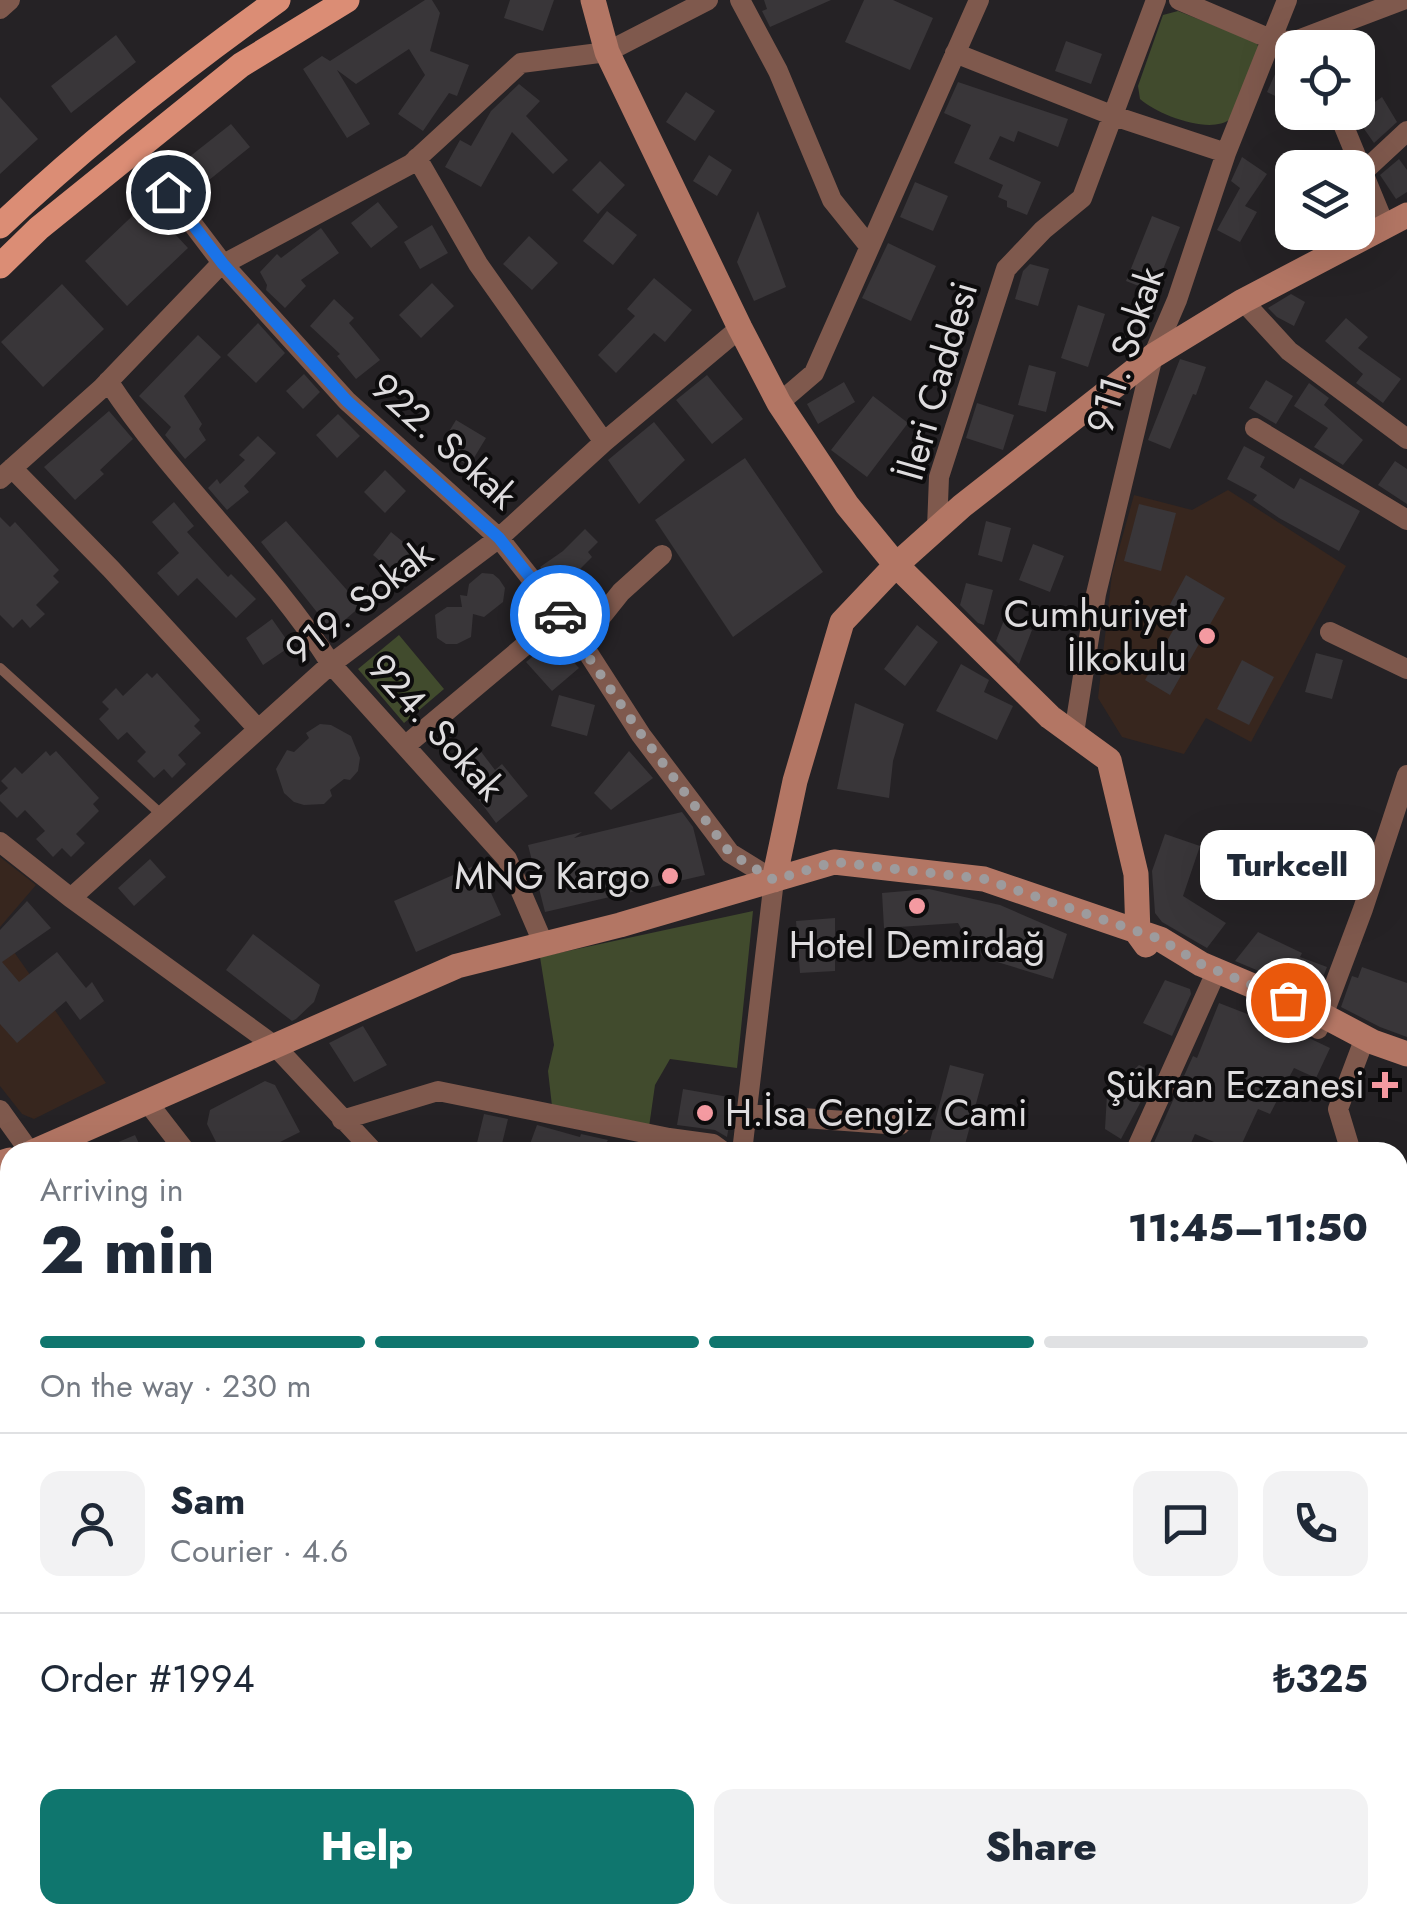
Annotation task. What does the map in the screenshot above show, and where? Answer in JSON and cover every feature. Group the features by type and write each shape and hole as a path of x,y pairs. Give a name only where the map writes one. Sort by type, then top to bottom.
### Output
{"main road":[{"path":"0,226 72,158 176,74 278,0"},
{"path":"0,266 39,228 241,65 346,0"}],"street":[{"path":"0,9 10,0"},
{"path":"593,0 608,52 778,404 848,506 896,565 1050,717 1108,760 1136,874 1138,934"},
{"path":"258,729 111,569 6,474 108,382 223,264 417,158 521,64 608,52 708,0"},
{"path":"740,0 778,70 832,200 870,246"},
{"path":"778,404 814,373 979,0"},
{"name":"İleri Caddesi","path":"937,528 939,477 1006,270 1043,230 1082,198 1156,0"},
{"path":"1179,0 1273,40"},
{"name":"911. Sokak","path":"1074,733 1096,594 1153,356 1177,300 1226,153 1287,0"},
{"path":"1331,30 1403,0"},
{"path":"955,53 1114,116 1226,153"},
{"path":"1375,161 1407,131"},
{"name":"922. Sokak","path":"135,148 223,264 347,401 499,538 580,642 641,734 730,853 774,880"},
{"path":"417,158 478,264 604,442"},
{"path":"743,1142 774,880 795,781 842,622 937,528 1153,356 1243,301 1396,220 1375,189"},
{"path":"1243,301 1289,351 1407,439"},
{"name":"919. Sokak","path":"70,898 330,664 499,538 604,442 740,328"},
{"name":"924. Sokak","path":"108,382 128,413 308,630 330,664 507,859 544,944"},
{"path":"1255,428 1407,520"},
{"path":"580,642 620,592 662,555"},
{"path":"406,746 560,616"},
{"path":"1330,632 1407,669"},
{"path":"1321,1022 1407,774"},
{"path":"0,842 70,898 276,1046 359,1142"},
{"path":"56,1142 457,966 834,862 984,879 1160,939 1214,977 1407,1054"},
{"path":"1140,1142 1214,977"},
{"path":"1321,1022 1361,1048 1407,1066"},
{"path":"1347,1142 1338,1109 1361,1048"},
{"path":"342,1120 438,1091 702,1142"},
{"path":"148,1103 178,1142"},
{"path":"0,1110 24,1142"},
{"path":"746,1114 900,1126"}],"lane":[{"path":"0,668 162,816"}],"shaded area":[{"name":"Cumhuriyet İlkokulu","path":"1228,490 1346,566 1251,742 1206,718 1184,754 1122,737 1098,698 1112,574 1134,495 1192,510"},
{"path":"0,857 36,885 0,927"},
{"path":"0,932 106,1083 34,1119 22,1114 0,1086"}],"green space":[{"path":"1178,11 1256,42 1260,50 1230,119 1221,123 1185,121 1140,99 1138,86 1163,15"},
{"path":"399,635 444,689 404,723 358,669"},
{"path":"753,911 737,1068 670,1059 655,1085 649,1127 552,1106 548,1071 554,1045 540,957"}],"building":[{"path":"425,0 432,0 440,13 430,51 469,65 457,96 449,93 423,131 398,114 425,75 409,49 356,84 337,70 370,124 347,138 303,69 322,56 330,61"},
{"path":"510,0 554,0 543,31 504,18"},
{"path":"764,0 831,0 770,27 762,11 767,9"},
{"path":"864,0 893,0 933,18 910,70 845,42"},
{"path":"116,35 136,62 71,113 51,86"},
{"path":"1066,41 1102,54 1091,84 1055,71"},
{"path":"1275,74 1275,96 1267,92"},
{"path":"958,82 1068,119 1058,147 1018,131 1014,142 1000,136 989,159 1041,182 1027,215 1007,207 1007,201 998,197 1003,185 954,163 971,125 944,113"},
{"path":"519,84 540,101 526,116 568,160 553,174 512,132 481,187 445,167 460,140 471,146 491,111"},
{"path":"686,92 715,111 695,141 666,122"},
{"path":"0,97 38,139 0,174"},
{"path":"1382,97 1397,122 1374,143 1365,130 1375,130 1375,102"},
{"path":"231,124 250,147 193,193 174,169"},
{"path":"709,155 732,170 717,196 693,181"},
{"path":"1242,157 1267,174 1245,206 1257,212 1240,242 1217,230 1240,188 1231,181"},
{"path":"1399,159 1407,170 1407,192 1396,199 1380,175"},
{"path":"600,161 625,185 598,214 572,190"},
{"path":"915,182 948,196 933,231 900,217"},
{"path":"378,202 398,227 371,248 351,223"},
{"path":"146,203 188,248 127,306 85,261"},
{"path":"607,211 637,235 613,265 583,241"},
{"path":"758,211 786,287 754,301 737,262"},
{"path":"1152,216 1180,227 1154,292 1126,281"},
{"path":"432,225 448,253 420,269 404,242"},
{"path":"321,228 339,253 301,280 306,286 285,308 266,290 260,272 277,254 281,258"},
{"path":"529,236 558,263 532,290 503,264"},
{"path":"888,243 936,266 911,321 862,298"},
{"path":"1030,264 1049,269 1038,306 1015,299 1023,271"},
{"path":"654,278 692,310 665,342 654,333 616,373 598,355 635,316 627,309"},
{"path":"432,283 454,306 421,338 399,315"},
{"path":"62,284 104,329 43,387 1,342"},
{"path":"1291,294 1305,302 1294,326 1268,308"},
{"path":"334,299 354,318 349,323 380,360 356,379 337,356 340,354 310,326"},
{"path":"1078,305 1105,314 1088,367 1061,358"},
{"path":"1346,318 1368,337 1358,348 1401,379 1383,403 1356,383 1363,374 1325,341"},
{"path":"258,323 285,353 256,383 227,355"},
{"path":"198,335 221,357 184,396 202,424 199,429 206,440 185,459 165,435 171,427 139,396"},
{"path":"1180,359 1206,367 1170,449 1148,440"},
{"path":"1029,365 1056,372 1046,412 1018,405"},
{"path":"304,374 320,392 303,409 286,391"},
{"path":"707,375 743,419 712,444 676,400"},
{"path":"1266,380 1293,396 1276,424 1249,408"},
{"path":"844,382 855,402 818,424 807,404"},
{"path":"1309,383 1329,398 1324,405 1363,440 1343,465 1314,447 1328,428 1294,406"},
{"path":"873,396 908,423 867,477 831,450"},
{"path":"977,403 1014,415 1003,450 966,438"},
{"path":"109,411 133,439 100,470 104,474 75,500 44,467"},
{"path":"338,414 360,436 337,458 316,435"},
{"path":"456,420 486,438 469,466 439,448"},
{"path":"654,422 685,460 639,504 608,460"},
{"path":"258,436 276,453 244,486 249,492 227,510 208,488 217,479 220,484 245,460 239,455"},
{"path":"1244,446 1265,457 1260,467 1294,489 1300,478 1360,511 1339,551 1279,518 1253,500 1257,495 1227,479"},
{"path":"745,458 823,572 733,637 655,520"},
{"path":"1395,461 1407,469 1407,504 1378,485"},
{"path":"385,470 406,491 385,513 364,492"},
{"path":"174,502 194,526 187,532 228,577 231,574 256,599 236,618 197,578 178,596 157,573 179,553 152,522"},
{"path":"1139,504 1176,513 1161,571 1124,561"},
{"path":"0,517 10,527 15,522 59,570 53,576 59,582 36,605 45,614 30,628 22,619 13,628 0,615"},
{"path":"286,521 361,606 332,631 261,542"},
{"path":"986,521 1011,528 1002,562 978,555"},
{"path":"585,529 598,542 588,552 592,557 579,570 583,575 560,593 540,567"},
{"path":"391,532 419,555 400,578 373,555"},
{"path":"1033,544 1064,556 1050,592 1019,580"},
{"path":"482,573 499,579 505,588 503,602 484,617 473,614 471,637 446,644 437,638 435,615 447,607 462,607 460,595 467,596 469,584"},
{"path":"1186,575 1225,598 1170,695 1145,680 1180,618 1167,610"},
{"path":"966,583 993,590 984,625 960,605"},
{"path":"272,619 291,646 263,665 246,638"},
{"path":"1004,620 1032,630 1019,664 996,641"},
{"path":"917,625 938,642 905,686 884,669"},
{"path":"553,640 579,668 552,691 526,662"},
{"path":"1316,653 1343,660 1332,699 1305,692"},
{"path":"1242,660 1274,677 1249,725 1217,709"},
{"path":"961,664 989,680 984,692 1013,706 997,740 936,711"},
{"path":"147,673 152,678 157,673 200,720 194,726 201,733 178,755 186,764 172,778 164,769 154,778 137,761 146,752 127,732 118,740 99,719 109,709 102,702 116,688 123,696"},
{"path":"559,695 595,705 587,736 551,726"},
{"path":"855,703 904,724 893,761 889,798 837,789"},
{"path":"320,724 331,725 351,736 360,758 358,771 330,790 332,796 324,804 304,805 284,793 276,769 287,750 294,752 309,738 306,733"},
{"path":"476,745 495,770 502,764 528,796 496,823 452,763"},
{"path":"46,751 50,756 56,751 99,798 93,804 99,811 76,834 85,843 71,857 62,848 53,857 36,839 45,831 25,810 17,818 0,801 0,795 8,788 1,781 15,767 22,774"},
{"path":"629,751 653,778 611,810 594,793"},
{"path":"682,812 693,827 705,875 545,912 528,845"},
{"path":"1165,834 1200,846 1183,896 1226,923 1207,948 1162,922 1155,913 1152,871"},
{"path":"150,859 166,877 134,906 118,888"},
{"path":"478,864 501,915 416,952 394,901"},
{"path":"929,889 1000,905 1067,934 1053,979 984,958 958,923 884,928 882,893"},
{"path":"27,901 51,928 2,962 19,982 57,952 86,988 92,982 104,1001 80,1020 66,1001 17,1043 0,1024 0,930"},
{"path":"835,918 835,971 800,973 796,921"},
{"path":"1258,932 1302,953 1300,957 1327,967 1316,995 1235,961"},
{"path":"253,934 320,985 314,1002 292,1021 226,970"},
{"path":"1362,967 1407,983 1407,1037 1341,1007 1352,976 1358,978"},
{"path":"1165,980 1190,989 1191,994 1172,1036 1143,1023"},
{"path":"1219,1003 1268,1022 1269,1019 1330,1048 1316,1078 1294,1068 1270,1114 1258,1109 1243,1142 1214,1142 1195,1134 1191,1142 1154,1142 1193,1056 1197,1058"},
{"path":"363,1026 387,1065 354,1082 329,1043"},
{"path":"950,1065 984,1074 966,1142 930,1142"},
{"path":"1139,1065 1156,1073 1121,1139 1105,1129 1107,1095"},
{"path":"265,1081 275,1085 300,1132 280,1142 216,1142 207,1124 210,1110"},
{"name":"H.İsa Cengiz Cami","path":"683,1089 734,1098 727,1137 715,1130 677,1125"},
{"path":"484,1114 508,1119 502,1142 477,1142"},
{"path":"537,1125 608,1140 607,1142 531,1142"},
{"path":"135,1135 138,1142 119,1142"}],"way so far":[{"path":"560,615 641,734 730,853 774,880 834,862 984,879 1160,939 1201,964 1288,1000"}],"place":[{"name":"Cumhuriyet İlkokulu","path":"1207,636"},
{"name":"MNG Kargo","path":"670,876"},
{"name":"Hotel Demirdağ","path":"917,906"},
{"name":"Turkcell","path":"1288,1000"},
{"name":"Şükran Eczanesi","path":"1385,1085"},
{"name":"H.İsa Cengiz Cami","path":"705,1113"}],"route":[{"path":"168,192 223,264 347,401 499,538 560,615"}]}
